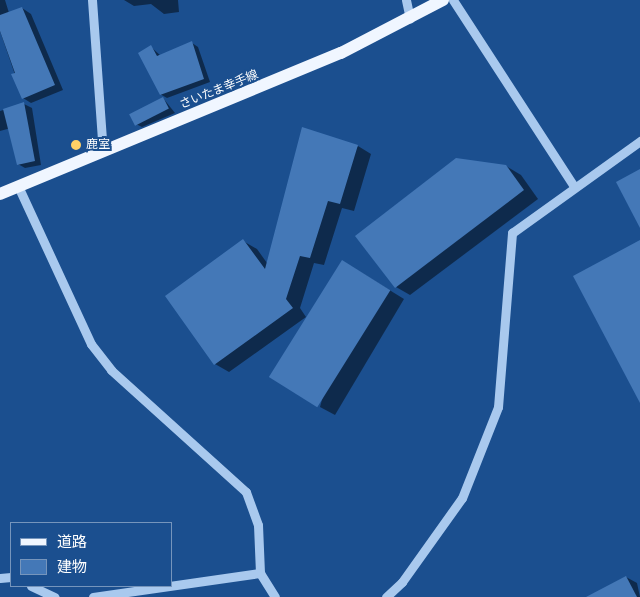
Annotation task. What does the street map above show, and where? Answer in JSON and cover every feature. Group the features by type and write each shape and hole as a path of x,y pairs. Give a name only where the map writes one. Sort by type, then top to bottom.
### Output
{"main road":[{"name":"さいたま幸手線","path":"0,194 324,61 443,0"}],"street":[{"path":"92,0 103,152"},
{"path":"406,0 410,18"},
{"path":"453,0 574,185"},
{"path":"386,597 402,582 462,498 498,407 512,234 574,185 640,141"},
{"path":"18,186 91,344 111,370 246,492 258,524 260,573 275,597"},
{"path":"172,586 260,573"},
{"path":"33,587 55,597"},
{"path":"93,597 163,587"}],"building":[{"path":"22,7 55,85 22,99 11,74 15,73 0,31 0,15"},
{"path":"192,41 204,79 160,95 138,53 151,45 157,56"},
{"path":"163,97 169,109 135,126 129,114"},
{"path":"24,102 35,161 17,165 3,109"},
{"path":"302,127 358,145 340,204 328,201 310,258 300,256 286,299 293,308 214,365 165,296 243,239 265,269"},
{"path":"456,158 506,165 524,190 395,288 355,236"},
{"path":"640,169 640,228 616,182"},
{"path":"640,240 640,403 573,276"},
{"path":"342,260 390,290 317,407 269,377"},
{"path":"626,576 637,597 586,597"}],"place":[{"name":"鹿室","path":"76,145"}]}
